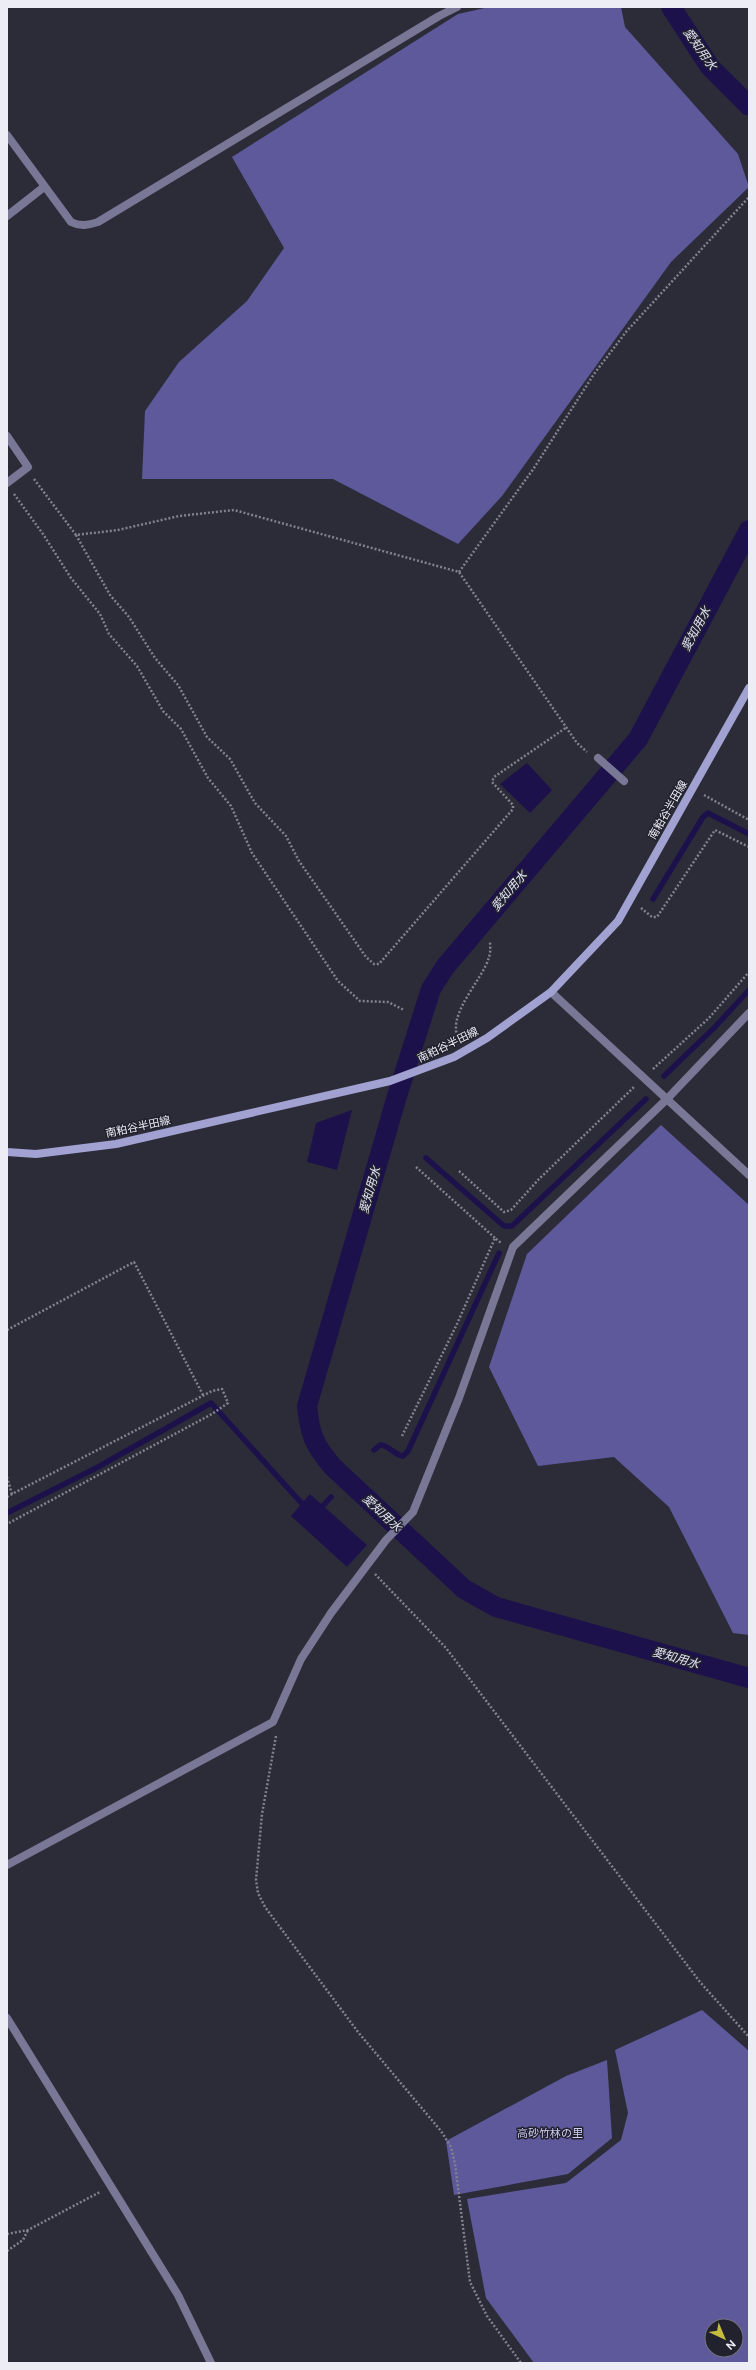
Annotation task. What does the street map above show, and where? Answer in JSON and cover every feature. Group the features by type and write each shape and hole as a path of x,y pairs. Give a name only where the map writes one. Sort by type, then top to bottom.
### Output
{"main road":[{"name":"南粕谷半田線","path":"7,1152 36,1154 116,1144 390,1081 418,1072 465,1051 487,1038 551,992 618,921 749,688"}],"street":[{"path":"7,135 44,188 71,222 79,226 98,222 439,16 458,7"},
{"path":"7,216 44,188"},
{"path":"7,436 28,467 7,483"},
{"path":"598,758 624,781"},
{"path":"551,992 749,1175"},
{"path":"7,1865 273,1722 301,1659 331,1613 386,1540 413,1512 459,1398 513,1247 667,1099 749,1013"},
{"path":"7,2018 178,2296 211,2363"}],"path":[{"path":"459,572 534,468 594,374 626,332 749,197"},
{"path":"28,467 59,514 76,535 110,595 129,617 155,658 178,685 207,737 230,759 255,802 286,836 299,861 366,957 374,964 379,964 514,809 513,805 492,782 494,777 567,727"},
{"path":"12,491 43,534 71,578 100,614 109,634 137,666 163,711 181,729 208,778 230,806 252,853 338,980 360,1001 388,1002 404,1010"},
{"path":"76,535 118,530 178,516 234,510 459,572 584,750 598,758"},
{"path":"693,788 749,820"},
{"path":"629,900 652,917 656,917 715,830 749,848"},
{"path":"465,1051 457,1035 456,1025 461,1008 489,957 490,941"},
{"path":"459,1171 504,1212 511,1210 539,1179 709,1018 749,972"},
{"path":"416,1167 511,1251"},
{"path":"402,1436 457,1324 495,1238"},
{"path":"7,1330 134,1262 204,1395"},
{"path":"7,1497 204,1395 222,1389 228,1403 212,1414 7,1524"},
{"path":"7,1477 12,1494"},
{"path":"366,1566 382,1579 422,1626 446,1648 700,1982 749,2037"},
{"path":"273,1722 276,1733 262,1821 256,1880 258,1893 265,1907 358,2032 441,2131 451,2147 455,2164 470,2282 487,2316 521,2363"},
{"path":"7,2234 28,2230 111,2185"},
{"path":"7,2251 23,2240 28,2230"}],"green space":[{"path":"489,7 621,7 625,27 738,154 749,187 671,262 502,496 458,544 333,479 142,479 145,411 179,362 247,301 284,248 232,157 458,14"},
{"path":"661,1125 749,1205 749,1635 733,1633 669,1507 614,1457 538,1466 489,1367 527,1254"},
{"path":"702,2010 749,2051 749,2363 534,2363 486,2298 467,2199 566,2183 621,2140 628,2113 615,2050"},
{"name":"高砂竹林の里","path":"607,2060 612,2138 568,2174 454,2195 446,2141 566,2076"}],"shaded area":[{"path":"527,763 552,790 530,813 500,784"},
{"path":"352,1110 337,1170 307,1162 316,1123"},
{"path":"310,1494 367,1545 347,1567 291,1516"}],"waterway":[{"name":"愛知用水","path":"671,7 710,67 749,106"},
{"name":"愛知用水","path":"749,530 638,739 445,967 431,989 397,1096 307,1406 314,1439 321,1452 333,1467 464,1589 496,1607 749,1678"},
{"path":"653,899 703,817 708,813 749,834"},
{"path":"664,1076 715,1027 749,990"},
{"path":"426,1158 504,1226 512,1226 646,1099"},
{"path":"374,1450 380,1445 383,1445 403,1456 408,1451 499,1253"},
{"path":"7,1513 98,1467 211,1403 306,1508"},
{"path":"319,1510 331,1497"}]}
